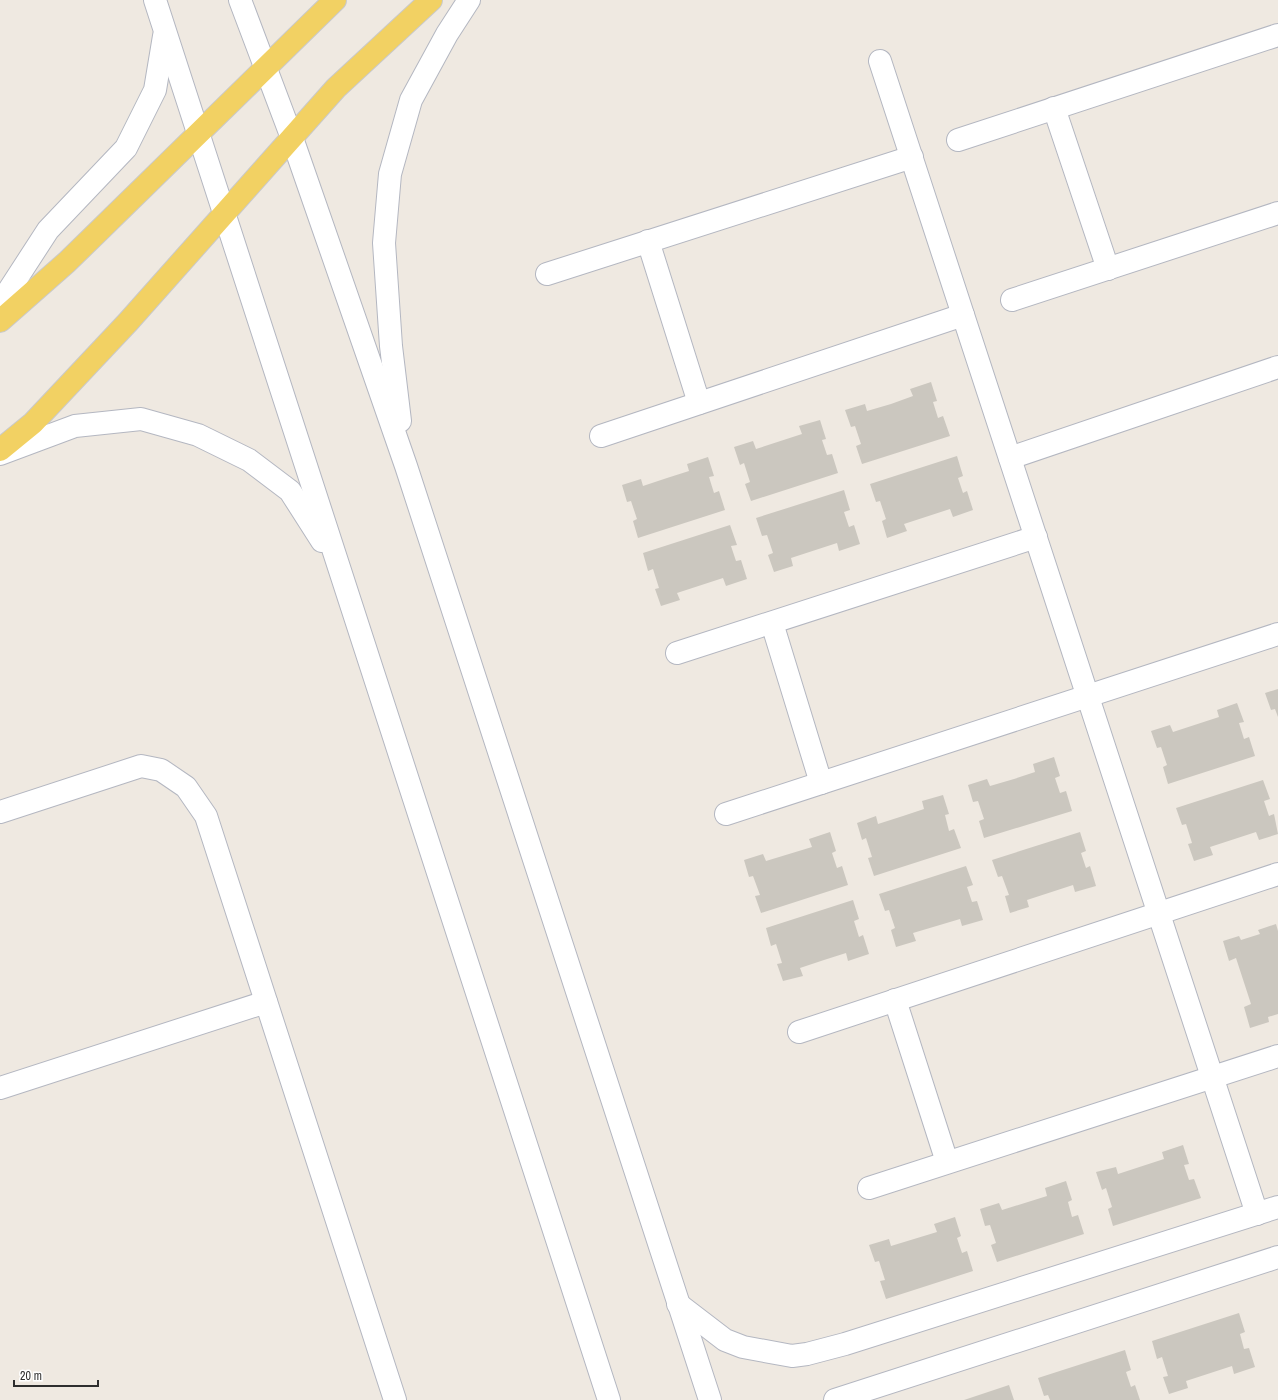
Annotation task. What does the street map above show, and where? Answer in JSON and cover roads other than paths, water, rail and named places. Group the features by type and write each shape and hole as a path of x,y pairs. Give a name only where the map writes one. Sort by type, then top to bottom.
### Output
{"main road":[{"path":"0,321 67,262 335,0"},
{"path":"0,450 33,424 128,322 336,88 431,0"}],"street":[{"path":"155,0 609,1400"},
{"path":"240,0 292,138 406,466 710,1400"},
{"path":"406,466 391,346 384,243 390,174 411,100 447,34 469,0"},
{"path":"0,304 48,230 126,148 155,90 165,30"},
{"path":"958,140 1278,35"},
{"path":"880,61 1257,1214"},
{"path":"1054,108 1108,269"},
{"path":"547,274 912,157"},
{"path":"1012,300 1278,213"},
{"path":"648,242 699,403"},
{"path":"601,436 964,316"},
{"path":"1010,458 1278,367"},
{"path":"0,454 75,426 140,419 198,435 249,460 290,491 339,569"},
{"path":"677,653 1036,537"},
{"path":"772,623 821,783"},
{"path":"726,814 1278,634"},
{"path":"0,812 141,766 161,770 186,787 206,816 395,1400"},
{"path":"799,1032 1278,874"},
{"path":"895,1000 948,1162"},
{"path":"0,1088 266,1002"},
{"path":"869,1188 1278,1056"},
{"path":"678,1304 725,1340 743,1347 792,1356 807,1354 845,1344 1278,1207"},
{"path":"835,1400 1277,1260"}]}
